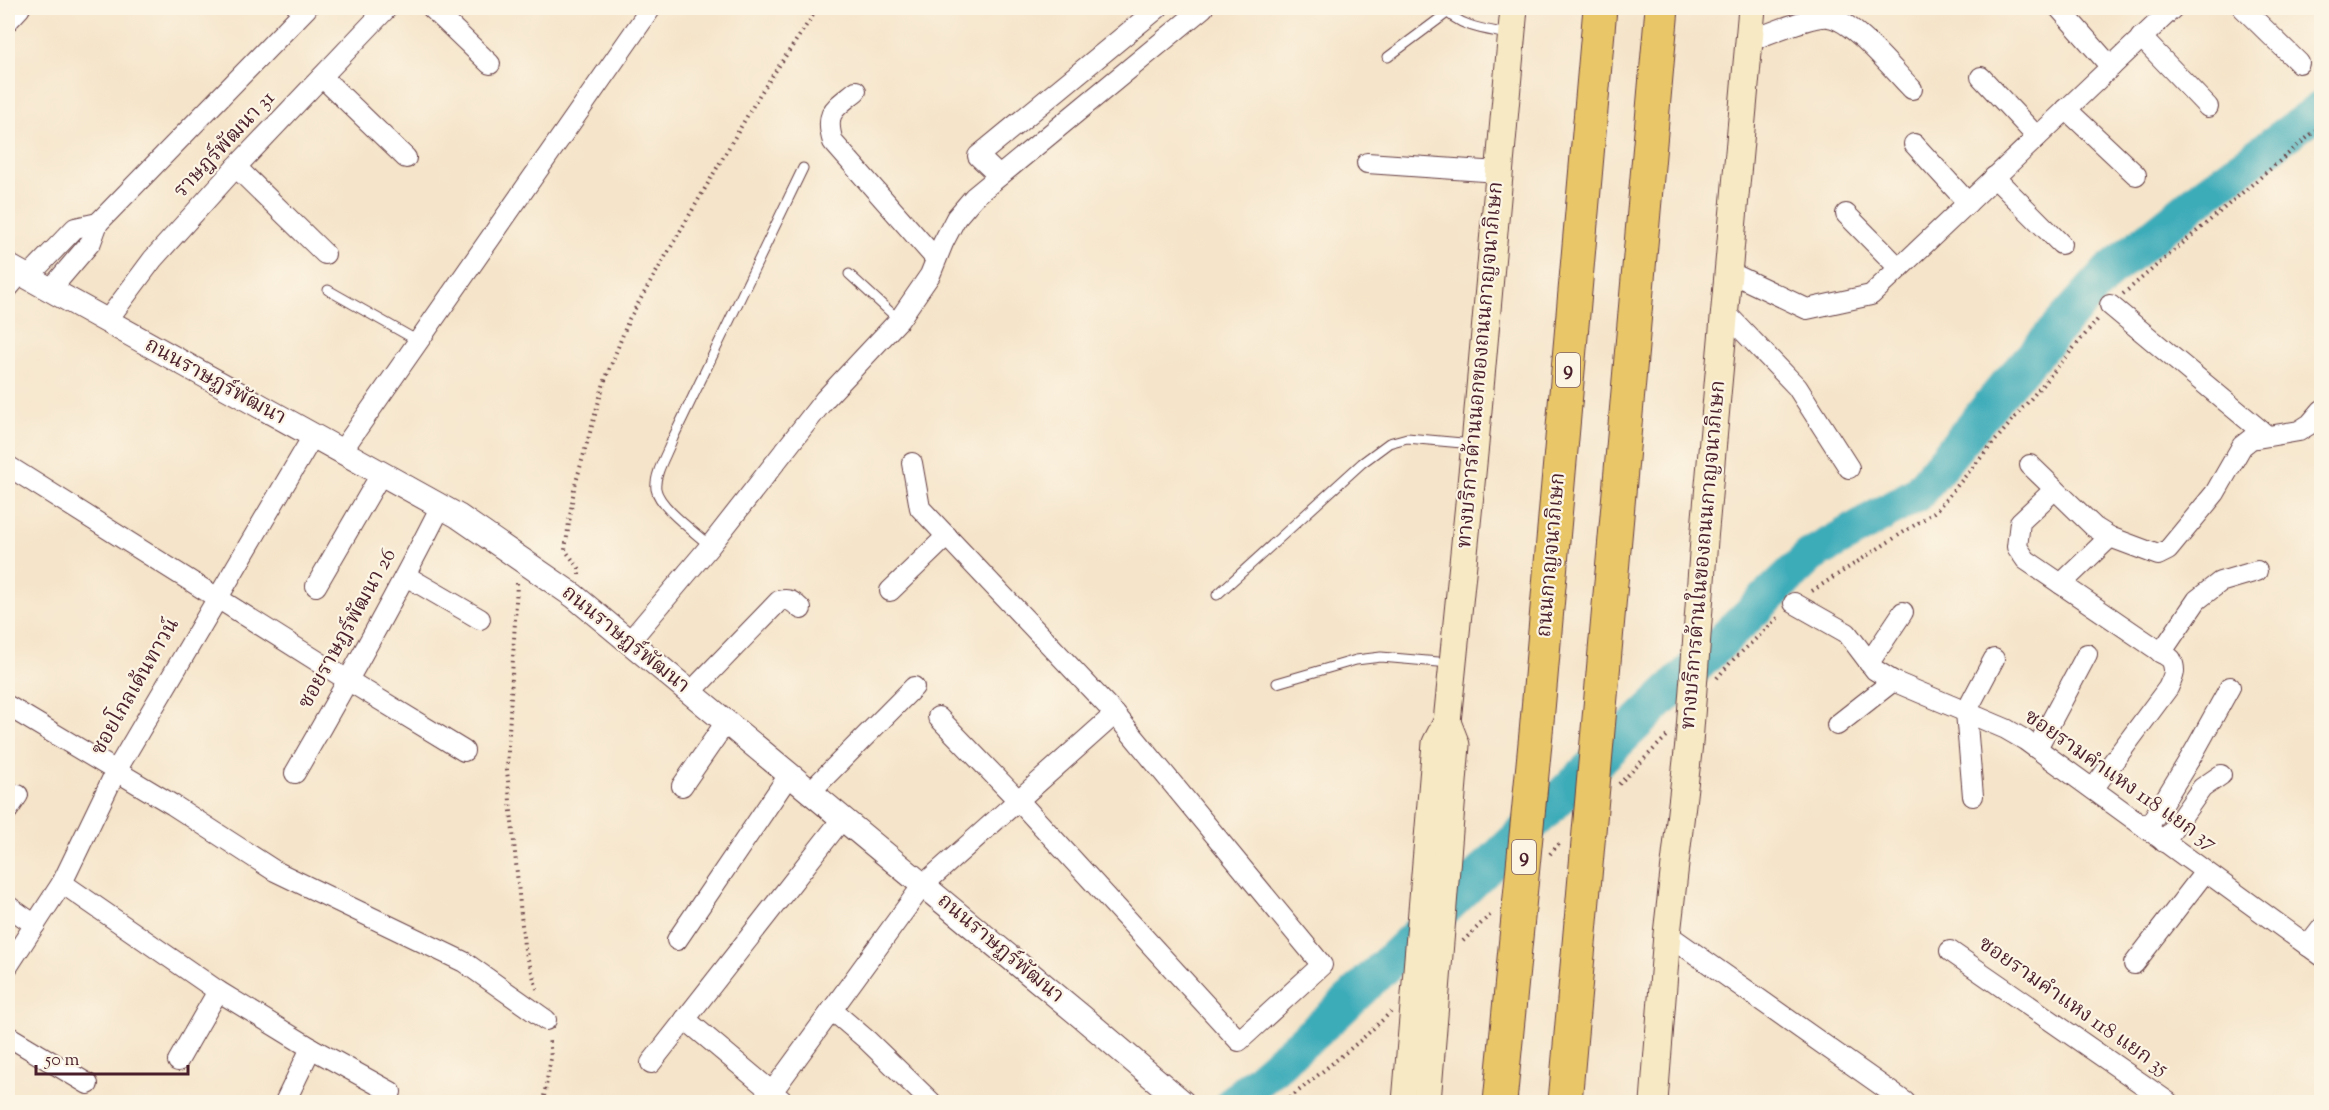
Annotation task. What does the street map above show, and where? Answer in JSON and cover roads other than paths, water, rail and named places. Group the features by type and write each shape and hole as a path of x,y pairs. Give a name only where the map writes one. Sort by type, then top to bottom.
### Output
{"highway":[{"name":"ถนนกาญจนาภิเษก","path":"1500,1102 1536,733 1600,8"},
{"path":"1565,1102 1662,8"}],"main road":[{"name":"ทางบริการด้านนอกของถนนกาญจนาภิเษก","path":"1406,1102 1422,1036 1441,817 1456,745 1447,722 1475,444 1514,8"},
{"name":"ทางบริการด้านในของถนนกาญจนาภิเษก","path":"1654,1102 1667,934 1689,743 1727,271 1752,8"},
{"path":"1422,1036 1427,1102"}],"street":[{"path":"8,21 20,8"},
{"path":"50,290 91,242 98,223 307,8"},
{"name":"ราษฎร์พัฒนา 31","path":"106,322 153,259 236,167 387,8"},
{"path":"432,8 490,64"},
{"path":"341,452 651,8"},
{"path":"999,176 978,156 1158,8"},
{"path":"629,642 710,546 825,399 899,320 930,275 956,218 974,197 1203,8"},
{"path":"2059,8 2111,67"},
{"path":"1727,271 1807,309 1871,295 2173,8"},
{"path":"2243,8 2299,63"},
{"path":"1749,42 1817,13 1828,16 1842,21 1912,89"},
{"path":"2141,38 2208,107"},
{"path":"322,77 406,158"},
{"path":"1981,77 2037,137"},
{"path":"856,91 834,109 829,117 829,128 834,142 936,259"},
{"path":"2066,109 2136,176"},
{"path":"1914,144 1968,203"},
{"path":"1367,163 1499,172"},
{"path":"236,167 325,254"},
{"path":"1994,177 2061,244"},
{"path":"1846,214 1899,268"},
{"path":"16,276 75,228 98,223"},
{"name":"ถนนราษฏร์พัฒนา","path":"16,276 50,290 441,506 574,596 1180,1101"},
{"path":"2110,305 2266,435"},
{"path":"1724,311 1797,387 1849,468"},
{"path":"2030,465 2094,527 2110,537 2158,555 2168,550 2215,494 2242,446 2251,439 2266,435 2299,431 2310,424 2322,410"},
{"name":"ซอยโกลเด้นทาวน์","path":"8,966 62,883 116,771 313,435"},
{"path":"912,463 920,508 1115,714 1322,966 1239,1041 1018,800 938,717"},
{"path":"8,466 464,752"},
{"path":"316,586 381,474"},
{"path":"2055,489 2020,522 2017,547 2026,560 2171,659 2175,667 2168,688 2093,789"},
{"name":"ซอยราษฎร์พัฒนา 26","path":"295,773 349,681 441,506"},
{"path":"890,591 947,536"},
{"path":"2061,584 2110,537"},
{"path":"2161,653 2197,600 2220,582 2257,571"},
{"path":"406,576 480,619"},
{"path":"690,693 779,601 786,599 792,601 801,609"},
{"name":"ซอยรามคำแหง 118 แยก 37","path":"1794,603 1847,633 1875,670 1893,681 2006,729 2037,748 2315,951"},
{"path":"1869,663 1903,612"},
{"path":"2037,748 2087,654"},
{"path":"1973,796 1966,712 1994,659"},
{"path":"1837,725 1893,681"},
{"path":"810,792 914,687"},
{"path":"2147,829 2230,687"},
{"path":"8,706 275,871 464,962 546,1020"},
{"path":"685,1019 778,1097 832,1010 923,885 1115,714"},
{"path":"682,786 726,722"},
{"path":"677,940 789,775"},
{"path":"2164,842 2202,788 2221,776"},
{"path":"651,1063 842,819"},
{"path":"2134,964 2205,872"},
{"path":"62,883 218,991 311,1048 391,1092"},
{"path":"8,906 35,925"},
{"path":"2315,951 2322,928"},
{"path":"1667,934 1905,1102"},
{"name":"ซอยรามคำแหง 118 แยก 35","path":"1950,951 2168,1102"},
{"path":"178,1061 218,991"},
{"path":"832,1010 867,1040 931,1102"},
{"path":"8,1036 88,1084"},
{"path":"285,1102 311,1048"}],"lane":[{"path":"1388,57 1445,10 1454,20 1472,27 1512,35"},
{"path":"710,546 660,501 656,488 659,474 677,430 803,168"},
{"path":"849,274 899,320"},
{"path":"328,290 418,341"},
{"path":"1217,595 1362,463 1389,443 1407,438 1475,444"},
{"path":"1277,683 1356,660 1381,657 1453,663"}],"waterway":[{"path":"1234,1102 1335,1014 1810,556 1917,494 2006,386 2109,271 2201,197 2322,108"}]}
